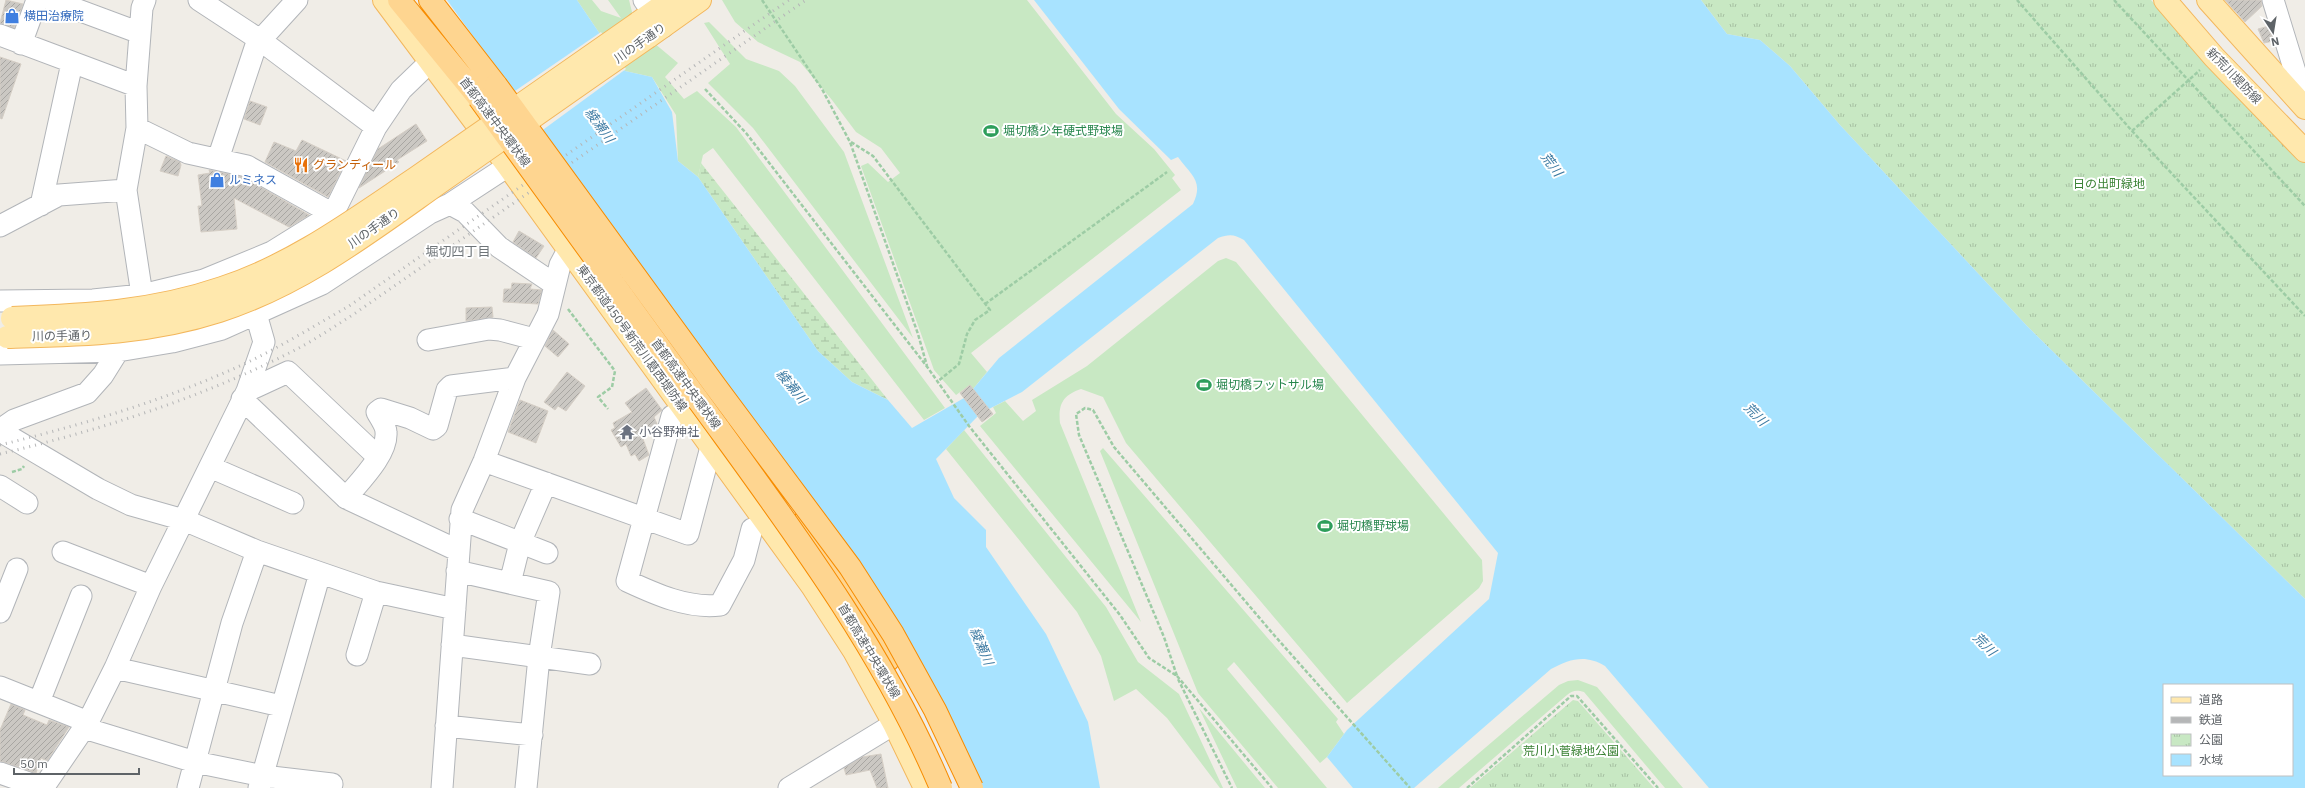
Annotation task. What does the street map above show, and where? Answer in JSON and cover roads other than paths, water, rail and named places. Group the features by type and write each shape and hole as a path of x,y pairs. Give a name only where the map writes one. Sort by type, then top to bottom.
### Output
{"highway":[{"name":"首都高速中央環状線","path":"399,0 478,98 763,489 825,579 868,647 904,711 941,788"},
{"path":"410,0 478,98"},
{"name":"首都高速中央環状線","path":"430,0 496,85"},
{"name":"首都高速中央環状線","path":"437,0 496,85 716,387 846,561 893,634 939,717 972,788"},
{"path":"716,387 809,527 862,614 929,739 951,788"}],"main road":[{"name":"東京都道450号新荒川葛西堤防線","path":"384,0 508,166 812,586 854,651 894,724 925,788"},
{"name":"川の手通り","path":"3,328 97,335 154,327 218,311 276,288 347,247 657,15 700,0"},
{"name":"新荒川堤防線","path":"2165,0 2214,57 2305,151"},
{"path":"2208,0 2301,103"}],"street":[{"path":"21,44 37,0"},
{"path":"51,0 140,33"},
{"path":"142,295 126,190 137,128 136,86 142,8 144,0"},
{"path":"199,0 260,40 376,127"},
{"path":"218,159 256,45 297,0"},
{"path":"2273,0 2301,73 2301,103"},
{"path":"0,35 136,86"},
{"path":"3,328 93,300 142,295 204,280 266,255 333,214 376,127 401,90 430,62"},
{"path":"42,205 72,63"},
{"path":"137,128 188,153 247,166 333,214 359,261"},
{"path":"3,328 118,351 172,342 222,329 322,284 430,213 450,204 508,166"},
{"path":"0,226 59,195 126,190"},
{"path":"450,204 465,212 499,248 554,287"},
{"path":"442,788 460,519 462,510 484,460 515,378 548,314 560,265 568,250"},
{"path":"0,774 43,788 86,725 115,668 152,586 245,395 264,342 256,314"},
{"path":"428,340 489,329 500,330 534,339"},
{"path":"118,351 103,375 87,393 14,420 0,430 98,489 131,505 184,520 257,551 376,592 454,610"},
{"path":"245,395 288,372 378,457"},
{"path":"346,498 378,457 386,440 386,431 377,412 381,409 410,418 433,428 438,426 447,390 451,386 515,378"},
{"path":"245,395 346,498 458,561 510,583 549,592 539,657 526,788"},
{"path":"672,416 627,581 661,597 708,607 720,605 744,560 752,529"},
{"path":"484,460 688,534 711,447"},
{"path":"210,467 293,503"},
{"path":"4,479 27,503"},
{"path":"510,583 520,543 546,483"},
{"path":"460,519 547,553"},
{"path":"188,788 232,623 257,551"},
{"path":"63,552 152,586"},
{"path":"261,782 281,706 320,572"},
{"path":"0,611 10,577"},
{"path":"356,655 376,592"},
{"path":"39,702 81,596"},
{"path":"452,645 590,664"},
{"path":"115,668 281,706"},
{"path":"0,687 39,702 86,725 195,762 261,782 332,784"},
{"path":"789,788 894,724"},
{"path":"446,726 532,735"}],"water":[{"name":"綾瀬川","path":"447,0 577,0 625,71 652,77 672,112 678,161 698,177 818,351 852,382 888,400 912,428 964,398 978,416 936,459 954,498 986,530 986,547 1046,634 1088,722 1100,788 981,788 951,718 913,647"},
{"name":"荒川","path":"1034,0 1701,0 1727,34 1760,40 1790,66 1840,125 2027,326 2305,599 2305,788 1709,788 1605,666 1591,660 1578,659 1571,660 1551,669 1414,788 1353,788 1327,757 1347,730 1489,599 1498,553 1244,240 1231,235 1218,238 1022,392 989,409 973,389 999,358 1193,204 1196,196 1197,184 1178,157 1171,160 1119,109"}],"railway":[{"path":"0,445 86,422 171,394 242,365 289,341 349,306 789,0"},
{"path":"0,454 76,434 152,410 225,383 304,345 354,314 806,0"}],"place":[{"name":"横田治療院","path":"12,16"},
{"name":"堀切橋少年硬式野球場","path":"991,131"},
{"name":"グランディール","path":"301,165"},
{"name":"ルミネス","path":"217,180"},
{"name":"堀切橋フットサル場","path":"1204,385"},
{"name":"小谷野神社","path":"627,432"},
{"name":"堀切橋野球場","path":"1325,526"}],"district":[{"name":"堀切四丁目","path":"458,251"}],"park label":[{"name":"日の出町緑地","path":"2109,184"},
{"name":"荒川小菅緑地公園","path":"1571,751"}]}
